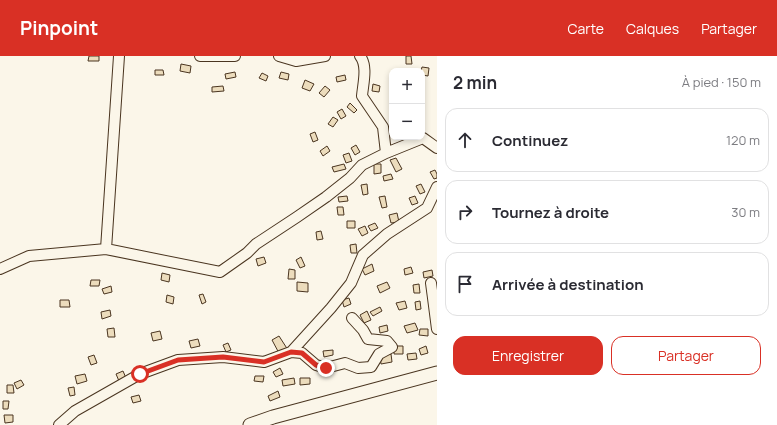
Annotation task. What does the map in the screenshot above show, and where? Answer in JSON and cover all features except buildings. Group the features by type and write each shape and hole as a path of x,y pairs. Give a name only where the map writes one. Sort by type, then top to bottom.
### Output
{"main road":[{"path":"250,425 273,417 437,373"}],"street":[{"path":"106,249 119,56"},
{"path":"200,56 235,56"},
{"path":"279,56 296,61 325,56"},
{"path":"360,56 365,66 362,96 383,126 386,153"},
{"path":"0,269 29,256 106,249 220,272 247,253 256,244 326,197 350,178 362,165 386,153 423,138 437,148"},
{"path":"291,352 331,308 351,283 363,255 387,234 427,208 437,187"},
{"path":"431,283 437,329"},
{"path":"59,425 75,411 140,374 178,360 223,357 264,362 291,352 302,353 316,365 326,368 345,363 358,368 371,367 379,354 392,347 387,341 368,339 363,330 352,318"}],"route":[{"path":"140,374 178,360 223,357 264,362 291,352 302,353 316,365 326,368"}]}
